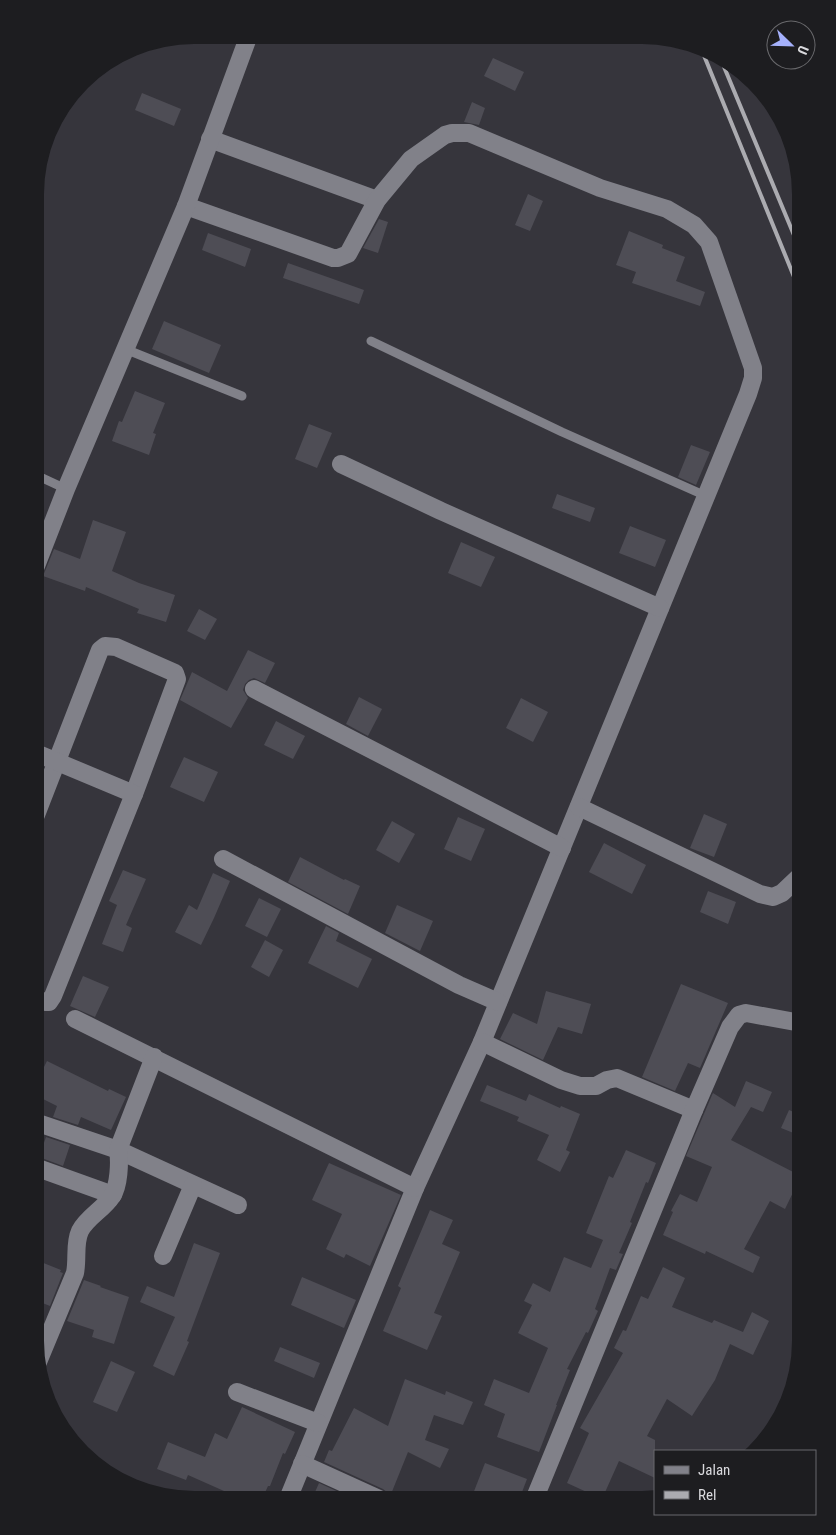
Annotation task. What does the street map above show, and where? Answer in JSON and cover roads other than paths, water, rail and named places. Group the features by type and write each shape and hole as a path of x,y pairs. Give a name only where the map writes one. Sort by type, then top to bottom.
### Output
{"street":[{"path":"44,545 186,206 246,44"},
{"path":"186,206 333,258 338,258 348,254 377,200 411,159 438,139 452,133 469,133 600,188 666,210 694,225 709,242 753,368 753,378 748,394 579,807 482,1042 415,1188 291,1491"},
{"path":"210,139 377,200"},
{"path":"341,464 441,511 660,608"},
{"path":"44,780 56,761 100,650 105,646 116,647 175,673 176,679 134,794 53,996 49,1002 44,1002"},
{"path":"254,689 562,848"},
{"path":"44,756 134,794"},
{"path":"579,807 760,894 773,897 782,894 792,884"},
{"path":"223,859 459,985 498,1002"},
{"path":"538,1491 719,1049 730,1027 739,1015 746,1013 792,1021"},
{"path":"75,1019 415,1188"},
{"path":"482,1042 561,1080 587,1087 596,1086 607,1080 617,1078 694,1110"},
{"path":"44,1347 75,1273 77,1264 76,1242 81,1229 113,1195 120,1161 118,1150 154,1057"},
{"path":"44,1125 118,1150 238,1205"},
{"path":"44,1170 113,1195"},
{"path":"163,1256 193,1185"},
{"path":"237,1392 318,1422"},
{"path":"302,1464 361,1491"}],"lane":[{"path":"371,342 553,428 706,496"},
{"path":"125,349 242,396"},
{"path":"44,479 66,489"}],"railway":[{"path":"705,57 792,272"},
{"path":"725,68 792,230"}]}
